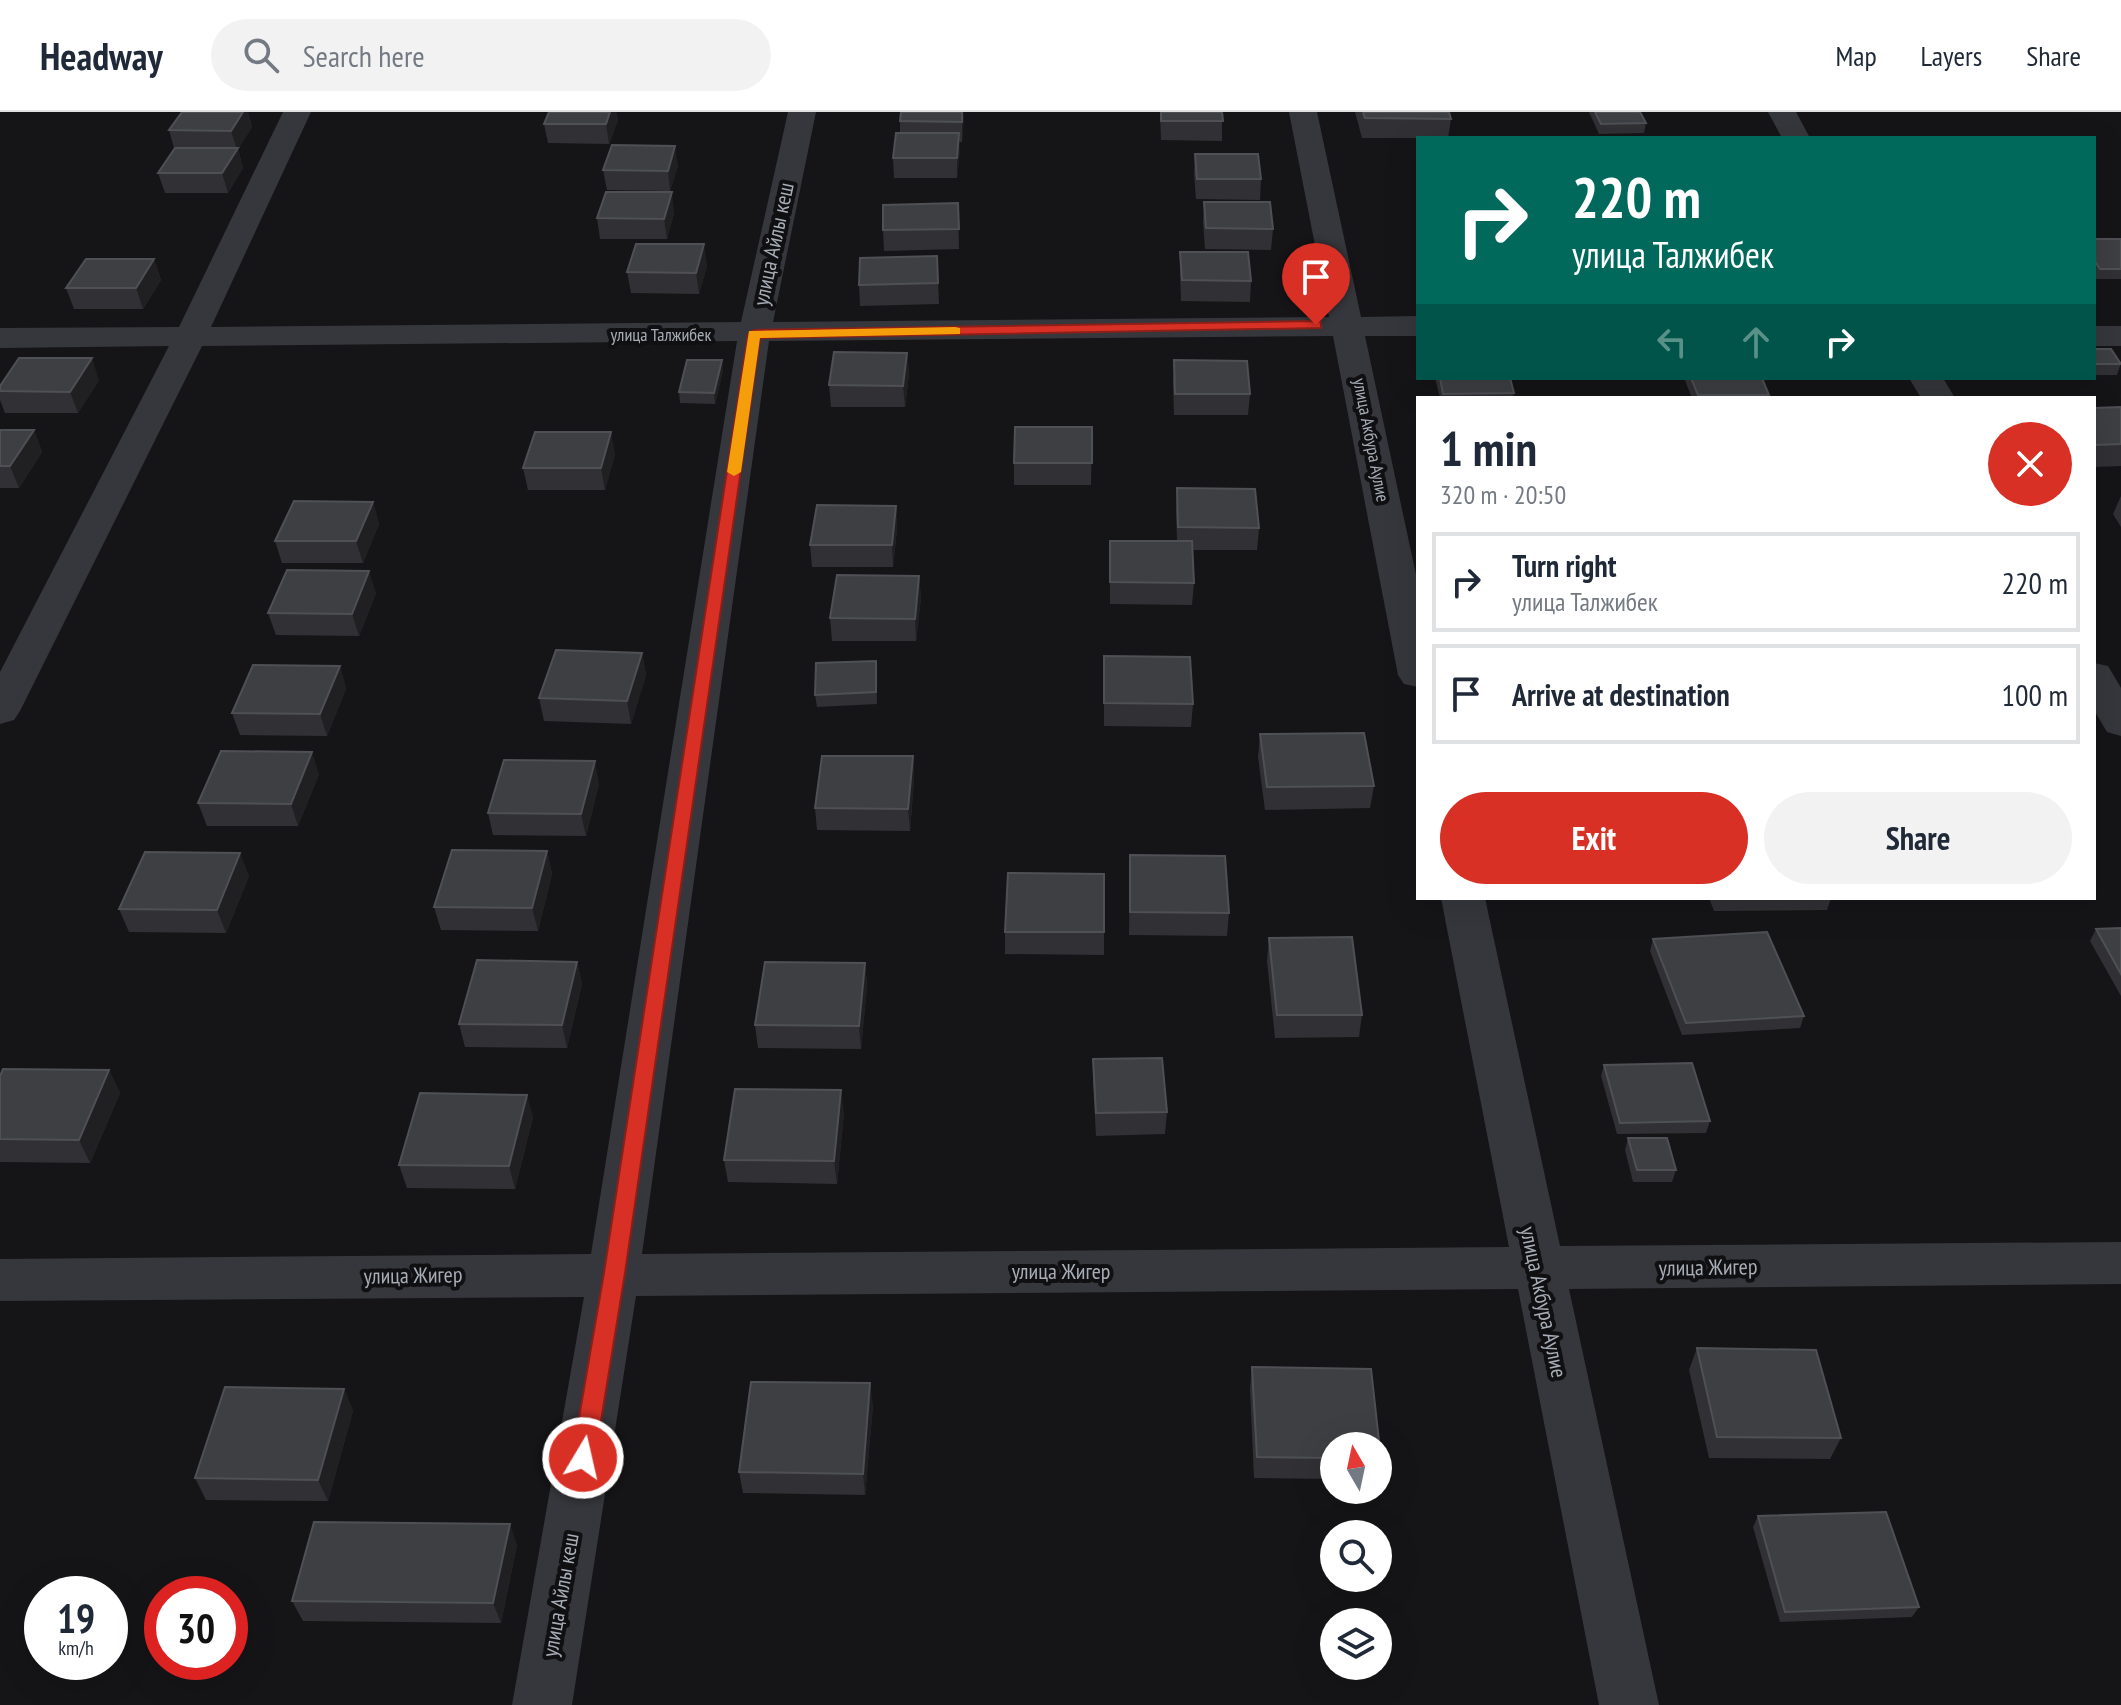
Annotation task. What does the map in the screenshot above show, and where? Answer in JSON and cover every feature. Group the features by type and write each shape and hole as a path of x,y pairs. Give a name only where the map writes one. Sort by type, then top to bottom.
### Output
{"street":[{"path":"0,711 189,339 297,112"},
{"name":"улица Айлы кеш","path":"542,1705 614,1273 754,334 802,112"},
{"name":"улица Акбура Аулие","path":"1303,112 1416,665"},
{"path":"1782,112 1795,136"},
{"name":"улица Талжибек","path":"0,338 189,339 1416,326"},
{"path":"2096,336 2121,336"},
{"path":"2096,679 2121,723"},
{"name":"улица Акбура Аулие","path":"1463,900 1629,1705"},
{"name":"улица Жигер","path":"0,1280 2121,1263"}],"building":[{"path":"182,112 243,112 231,131 169,130"},
{"path":"549,112 610,112 606,124 544,124"},
{"path":"901,112 962,112 962,122 900,121"},
{"path":"1161,112 1222,112 1223,121 1161,121"},
{"path":"1363,112 1449,112 1451,119 1365,118"},
{"path":"1595,112 1640,112 1646,123 1601,124"},
{"path":"896,133 959,133 957,158 893,158"},
{"path":"612,145 675,146 668,171 603,170"},
{"path":"175,148 238,148 222,173 158,173"},
{"path":"1195,154 1258,154 1261,179 1197,179"},
{"path":"606,192 672,192 664,219 597,218"},
{"path":"1204,202 1270,202 1273,229 1206,228"},
{"path":"958,203 959,229 883,230 883,205"},
{"path":"2096,239 2121,239 2121,269 2100,269 2096,263"},
{"path":"636,244 704,244 696,273 627,272"},
{"path":"1180,252 1248,252 1251,281 1182,280"},
{"path":"937,256 938,283 859,285 860,258"},
{"path":"86,259 154,259 136,288 66,288"},
{"path":"2096,349 2111,349 2121,364 2096,364"},
{"path":"834,352 907,353 903,386 829,385"},
{"path":"19,358 92,358 70,392 0,391 0,386"},
{"path":"687,360 722,360 714,393 679,392"},
{"path":"1174,360 1247,361 1250,394 1175,394"},
{"path":"1440,380 1511,380 1514,393 1443,394"},
{"path":"1692,380 1763,380 1769,395 1698,395"},
{"path":"2121,407 2121,444 2096,445 2096,408"},
{"path":"1015,427 1092,427 1092,463 1014,463"},
{"path":"0,430 34,430 10,466 0,466"},
{"path":"535,432 611,432 601,468 523,468"},
{"path":"1177,488 1255,489 1259,528 1178,527"},
{"path":"294,501 373,502 356,541 275,541"},
{"path":"817,505 896,506 892,545 810,545"},
{"path":"1110,541 1192,541 1194,583 1110,582"},
{"path":"287,570 369,571 352,614 268,613"},
{"path":"837,575 919,576 915,619 830,618"},
{"path":"556,650 642,653 627,701 539,698"},
{"path":"1104,656 1190,657 1193,704 1104,703"},
{"path":"876,661 876,692 815,695 816,663"},
{"path":"253,665 340,666 320,714 232,713"},
{"path":"1364,733 1374,786 1267,787 1260,734"},
{"path":"221,751 312,752 291,804 198,803"},
{"path":"822,756 913,756 908,809 815,808"},
{"path":"504,760 595,761 581,814 488,813"},
{"path":"452,850 547,851 532,908 434,907"},
{"path":"145,852 240,853 217,910 119,909"},
{"path":"1130,855 1225,856 1229,913 1130,912"},
{"path":"1008,873 1104,874 1104,932 1005,932"},
{"path":"2121,928 2121,974 2096,929"},
{"path":"1767,932 1804,1016 1686,1023 1653,939"},
{"path":"1352,937 1362,1015 1277,1015 1269,938"},
{"path":"477,960 577,962 562,1025 459,1024"},
{"path":"765,962 865,963 859,1026 755,1025"},
{"path":"1162,1058 1167,1112 1096,1113 1093,1059"},
{"path":"1692,1063 1710,1121 1620,1123 1604,1065"},
{"path":"3,1069 109,1070 79,1140 0,1139 0,1076"},
{"path":"735,1089 841,1090 834,1161 724,1160"},
{"path":"420,1093 527,1095 509,1166 399,1165"},
{"path":"1628,1138 1667,1138 1676,1170 1637,1170"},
{"path":"1697,1348 1816,1350 1841,1438 1717,1437"},
{"path":"1252,1367 1371,1369 1378,1432 1320,1432 1320,1458 1257,1457"},
{"path":"751,1382 870,1383 863,1474 739,1472"},
{"path":"225,1387 344,1389 318,1480 195,1478"},
{"path":"1886,1512 1919,1607 1785,1612 1758,1516"},
{"path":"314,1522 510,1524 493,1603 292,1601"}],"slow traffic":[{"path":"734,472 754,334 955,331"}],"route":[{"path":"583,1458 614,1273 754,334 1316,325"}]}
